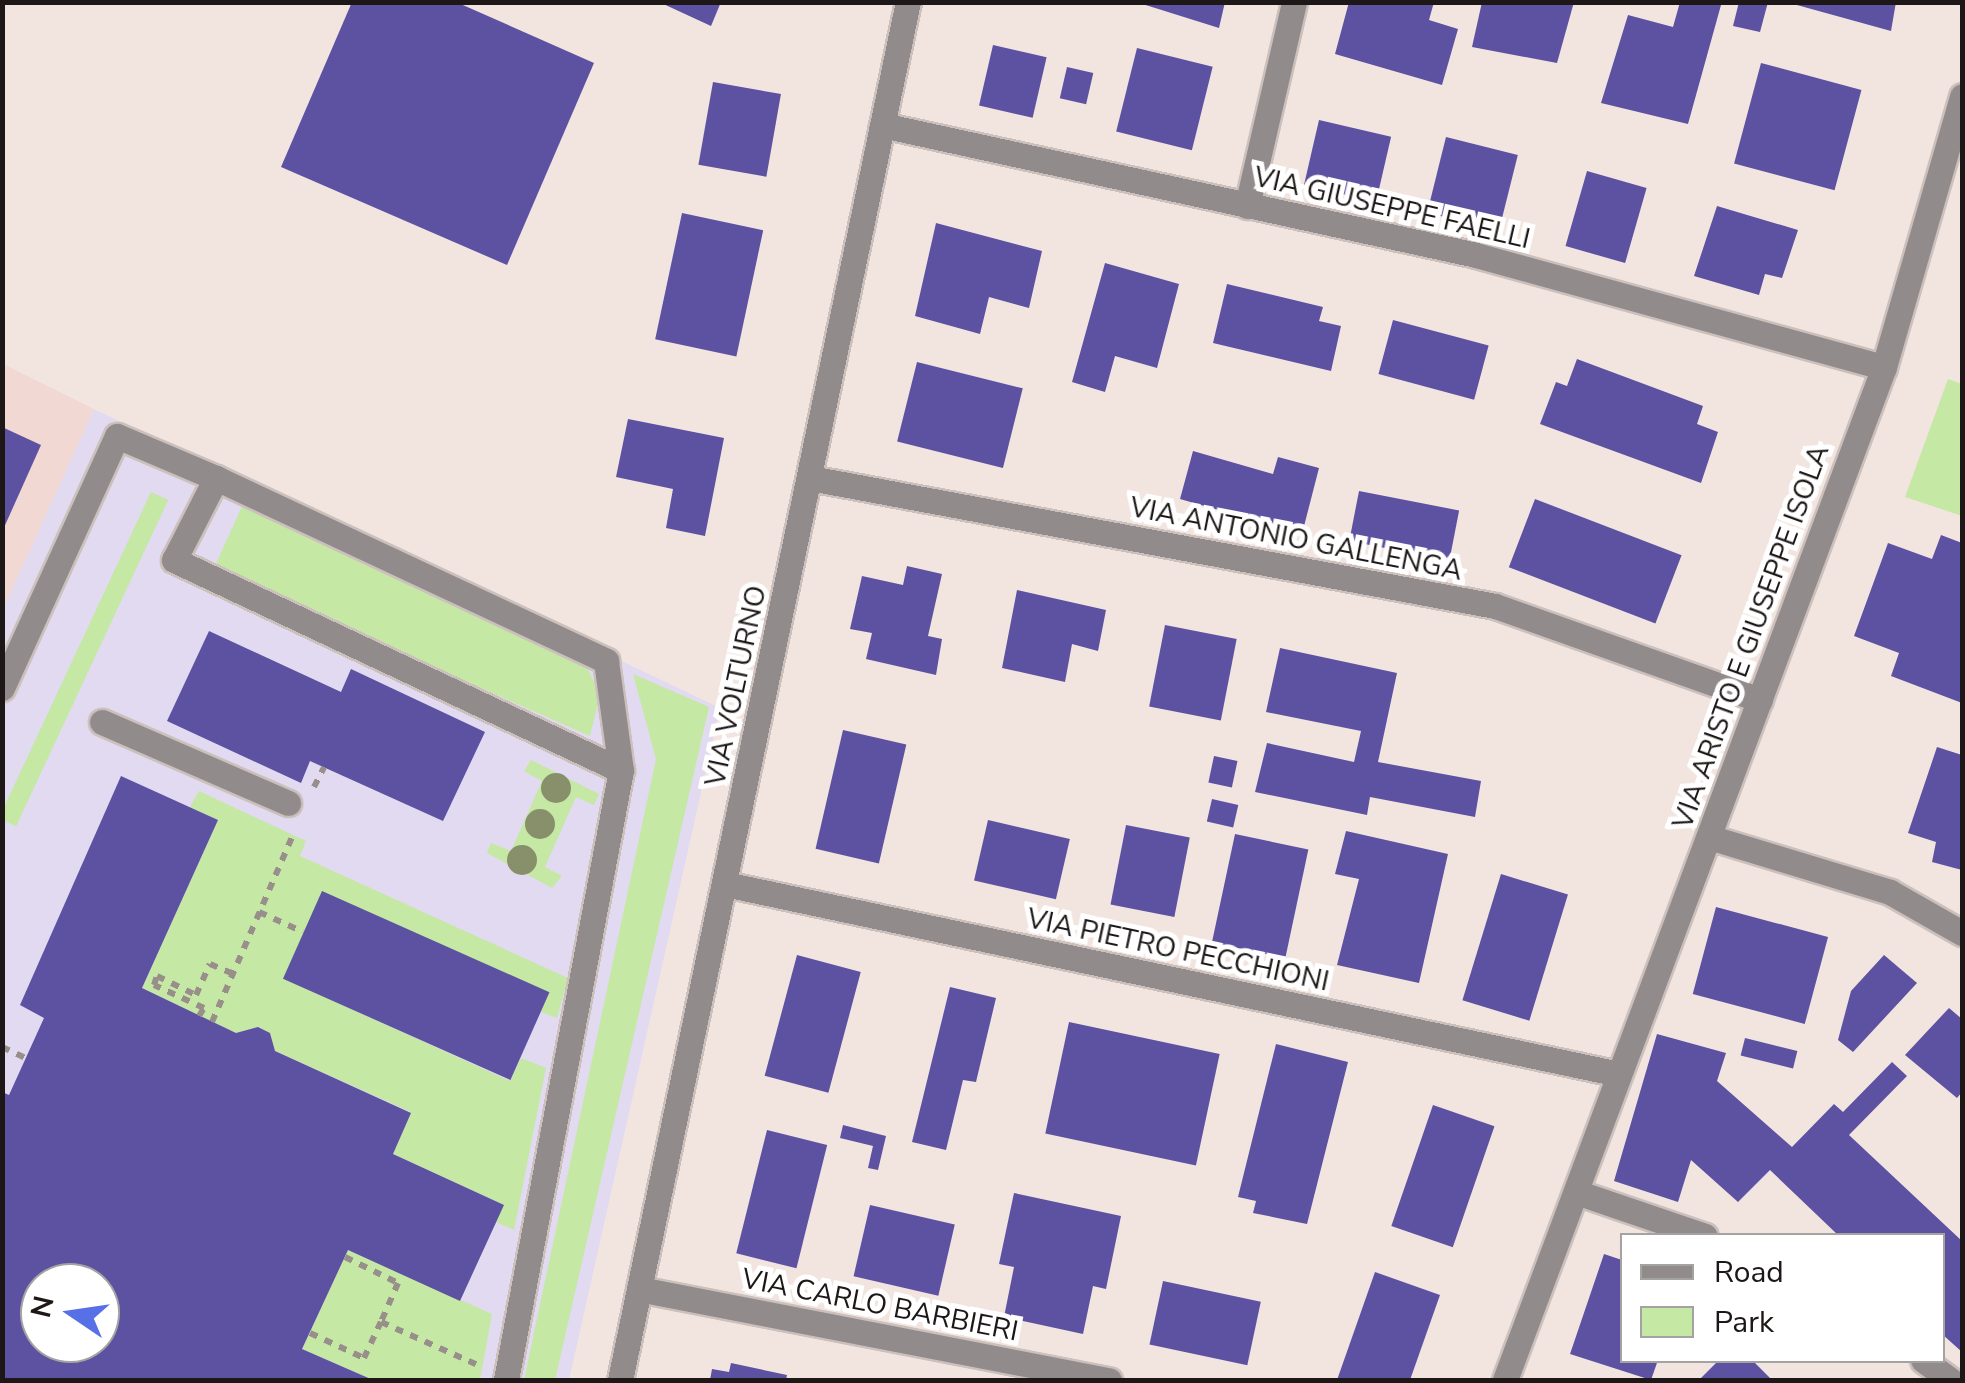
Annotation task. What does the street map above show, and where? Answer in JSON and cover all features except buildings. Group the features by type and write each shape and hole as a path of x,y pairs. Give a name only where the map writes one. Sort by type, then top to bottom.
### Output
{"street":[{"name":"VIA VOLTURNO","path":"620,1380 908,2"},
{"path":"1246,206 1294,2"},
{"name":"VIA ARISTO E GIUSEPPE ISOLA","path":"1504,1380 1884,368 1962,96"},
{"name":"VIA GIUSEPPE FAELLI","path":"882,126 1476,255 1884,368"},
{"path":"2,688 117,436 216,478 606,661 621,770 507,1379"},
{"path":"216,478 174,560 621,770"},
{"name":"VIA ANTONIO GALLENGA","path":"810,478 1495,606 1760,700"},
{"path":"102,722 298,808"},
{"path":"1709,837 1890,892 1962,933"},
{"name":"VIA PIETRO PECCHIONI","path":"724,884 1619,1074"},
{"path":"1576,1192 1696,1233"},
{"name":"VIA CARLO BARBIERI","path":"639,1289 1110,1380"},
{"path":"1927,1363 1951,1380"}],"path":[{"path":"212,1022 260,912 298,808 324,767"},
{"path":"260,912 303,932"},
{"path":"199,1016 204,1008 154,985 157,976 196,995 210,964 232,974"},
{"path":"2,1046 26,1058"},
{"path":"310,1333 364,1358 381,1322 398,1283 345,1258"},
{"path":"381,1322 507,1379"}],"shaded area":[{"path":"3,364 94,409 3,609"},
{"path":"94,409 720,708 569,1380 3,1380 3,609"}],"green space":[{"path":"1948,379 1962,384 1962,516 1905,497"},
{"path":"151,492 168,500 16,826 2,820 2,812"},
{"path":"244,502 588,669 600,695 590,736 213,570"},
{"path":"633,674 709,707 555,1380 524,1380 656,759"},
{"path":"531,760 599,794 594,805 576,797 545,867 562,876 552,888 487,853 491,843 511,851 542,781 524,771"},
{"path":"199,791 306,841 300,856 568,978 557,1018 541,1012 548,994 283,978 510,1081 521,1058 546,1068 514,1230 496,1222 504,1205 393,1154 411,1112 275,1051 270,1033 258,1027 236,1033 142,988 218,820 190,807"},
{"path":"348,1250 492,1314 480,1380 373,1380 302,1349"}]}
